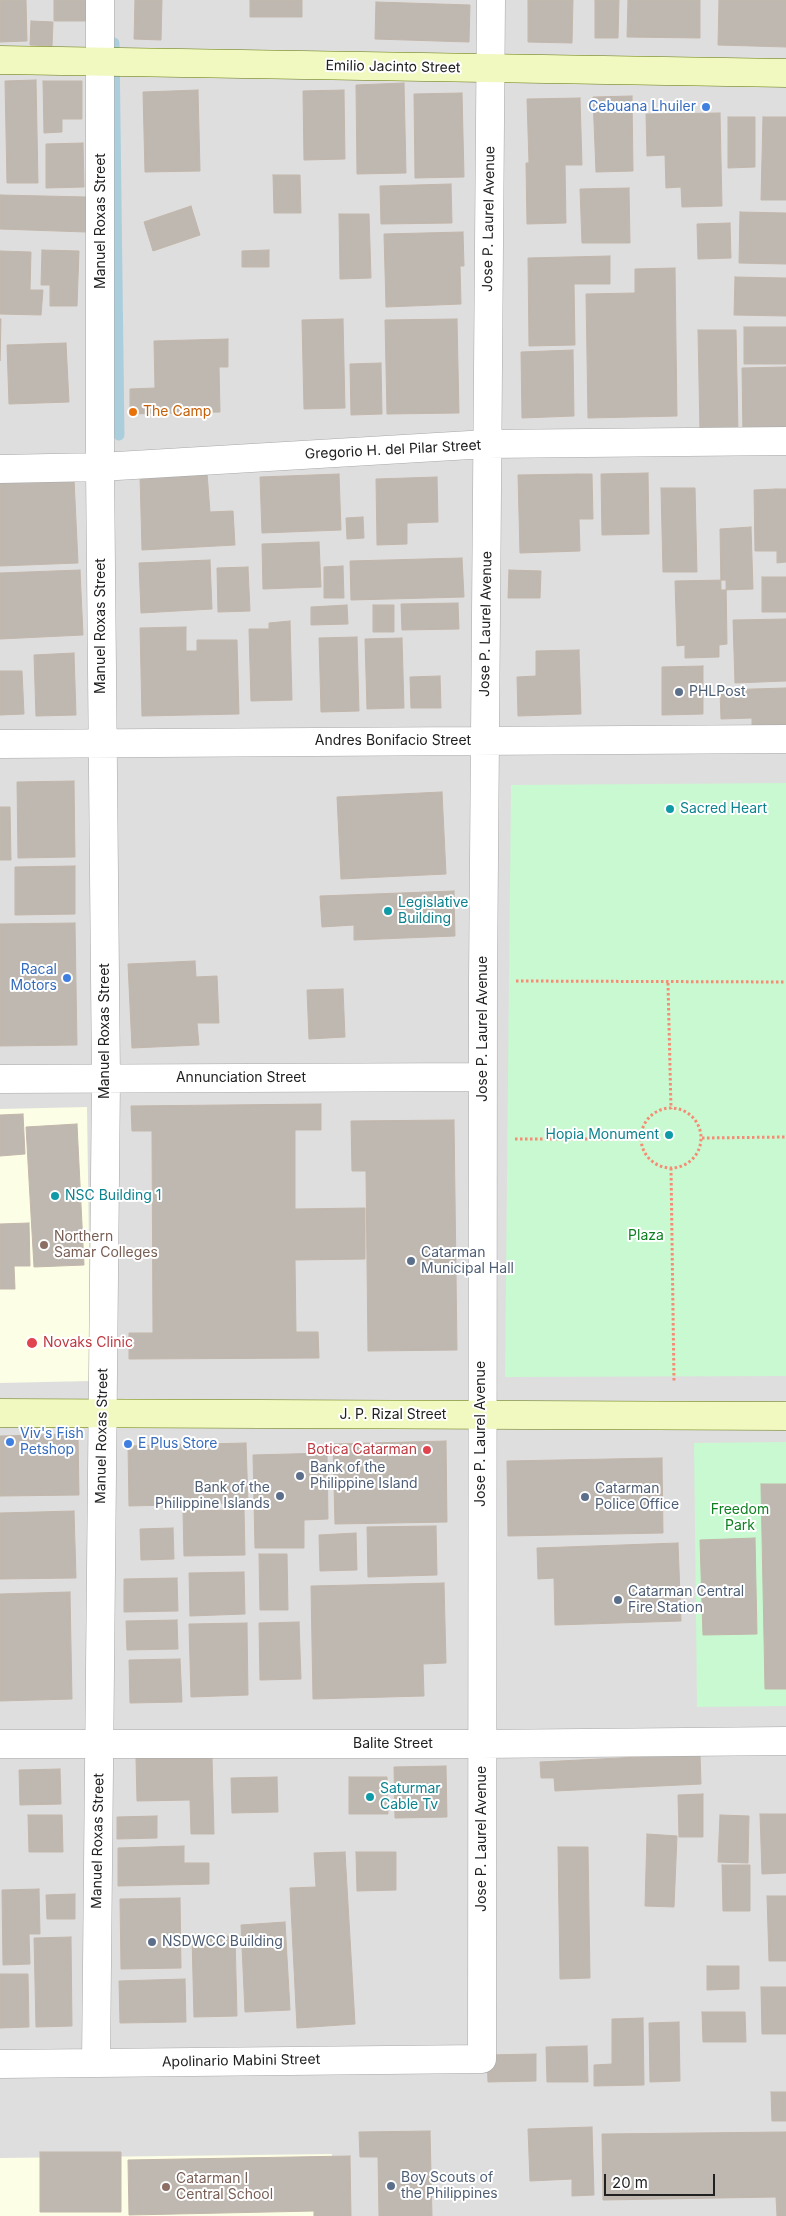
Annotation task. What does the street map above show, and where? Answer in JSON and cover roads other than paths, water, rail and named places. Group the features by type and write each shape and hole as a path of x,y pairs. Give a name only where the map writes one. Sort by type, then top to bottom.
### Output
{"main road":[{"name":"Emilio Jacinto Street","path":"0,60 786,73"},
{"name":"J. P. Rizal Street","path":"0,1413 786,1416"}],"street":[{"name":"Manuel Roxas Street","path":"96,2063 106,1079 100,466 100,0"},
{"name":"Jose P. Laurel Avenue","path":"482,2059 482,1140 492,0"},
{"name":"Gregorio H. del Pilar Street","path":"0,468 100,466 487,444 786,441"},
{"name":"Andres Bonifacio Street","path":"0,744 786,739"},
{"name":"Annunciation Street","path":"0,1079 483,1077"},
{"name":"Balite Street","path":"0,1744 482,1744 786,1740"},
{"name":"Apolinario Mabini Street","path":"0,2064 482,2059"}],"waterway":[{"path":"114,43 119,435"}],"place":[{"name":"Cebuana Lhuiler","path":"706,107"},
{"name":"The Camp","path":"133,412"},
{"name":"PHLPost","path":"679,692"},
{"name":"Sacred Heart","path":"670,809"},
{"name":"Legislative Building","path":"388,911"},
{"name":"Racal Motors","path":"67,978"},
{"name":"Hopia Monument","path":"669,1135"},
{"name":"NSC Building 1","path":"55,1196"},
{"name":"Northern Samar Colleges","path":"44,1245"},
{"name":"Catarman Municipal Hall","path":"411,1261"},
{"name":"Novaks Clinic","path":"32,1343"},
{"name":"Viv's Fish Petshop","path":"10,1442"},
{"name":"E Plus Store","path":"128,1444"},
{"name":"Botica Catarman","path":"427,1450"},
{"name":"Bank of the Philippine Island","path":"300,1476"},
{"name":"Bank of the Philippine Islands","path":"280,1496"},
{"name":"Catarman Police Office","path":"585,1497"},
{"name":"Catarman Central Fire Station","path":"618,1600"},
{"name":"Saturmar Cable Tv","path":"370,1797"},
{"name":"NSDWCC Building","path":"152,1942"},
{"name":"Boy Scouts of the Philippines","path":"391,2186"},
{"name":"Catarman I Central School","path":"166,2187"}],"park label":[{"name":"Plaza","path":"646,1236"},
{"name":"Freedom Park","path":"740,1518"}]}
